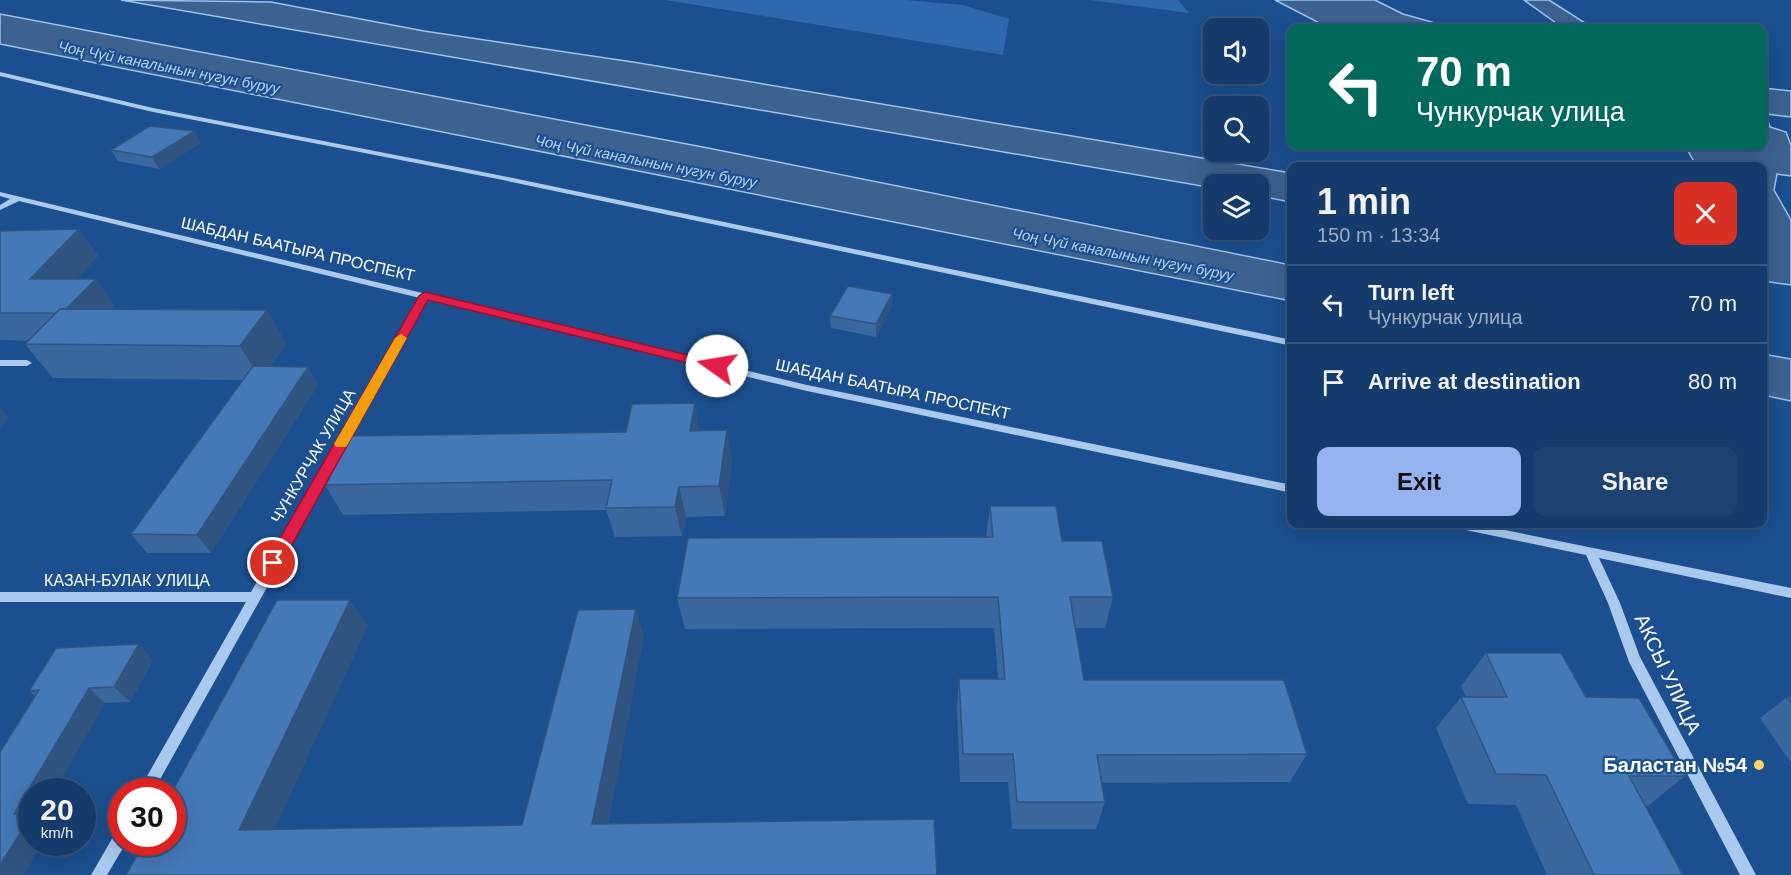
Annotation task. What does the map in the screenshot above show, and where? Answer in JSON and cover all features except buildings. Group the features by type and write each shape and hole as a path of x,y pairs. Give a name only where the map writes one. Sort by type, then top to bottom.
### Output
{"street":[{"path":"0,74 153,110 494,176 1287,342"},
{"name":"ШАБДАН БААТЫРА ПРОСПЕКТ","path":"0,194 807,388 1287,488"},
{"path":"0,208 18,198"},
{"name":"ЧУНКУРЧАК УЛИЦА","path":"153,778 425,296"},
{"path":"0,363 27,363"},
{"path":"1476,528 1791,592"},
{"name":"АКСЫ УЛИЦА","path":"1590,551 1614,603 1634,658 1748,875"},
{"name":"КАЗАН-БУЛАК УЛИЦА","path":"0,597 254,597"},
{"path":"99,875 110,856"}],"shaded area":[{"path":"665,0 906,0 963,5 1009,19 1003,55"},
{"path":"1089,0 1178,0 1189,13"}],"water":[{"path":"121,0 271,2 424,31 633,62 1203,158 1203,162 1226,162 1287,172 1287,201 1269,198 1269,174 1203,174 1203,186"},
{"path":"1275,0 1375,0 1403,14 1439,24 1321,24"},
{"path":"1524,0 1549,0 1587,24 1557,24"},
{"name":"Чоң Чүй каналынын нугун буруу","path":"0,14 708,148 1287,264 1287,300 0,44"},
{"path":"1767,88 1791,91 1791,117 1767,114"},
{"path":"1767,117 1770,127 1786,132 1791,145 1791,176 1777,174 1774,190 1791,220 1791,285 1767,282 1767,162 1694,162 1687,150 1767,150"},
{"path":"1767,355 1791,359 1791,401 1767,396"}],"slow traffic":[{"path":"341,444 401,338"}],"place":[{"name":"Баластан №54","path":"1759,765"}],"route":[{"path":"273,563 425,296 717,366"}]}
